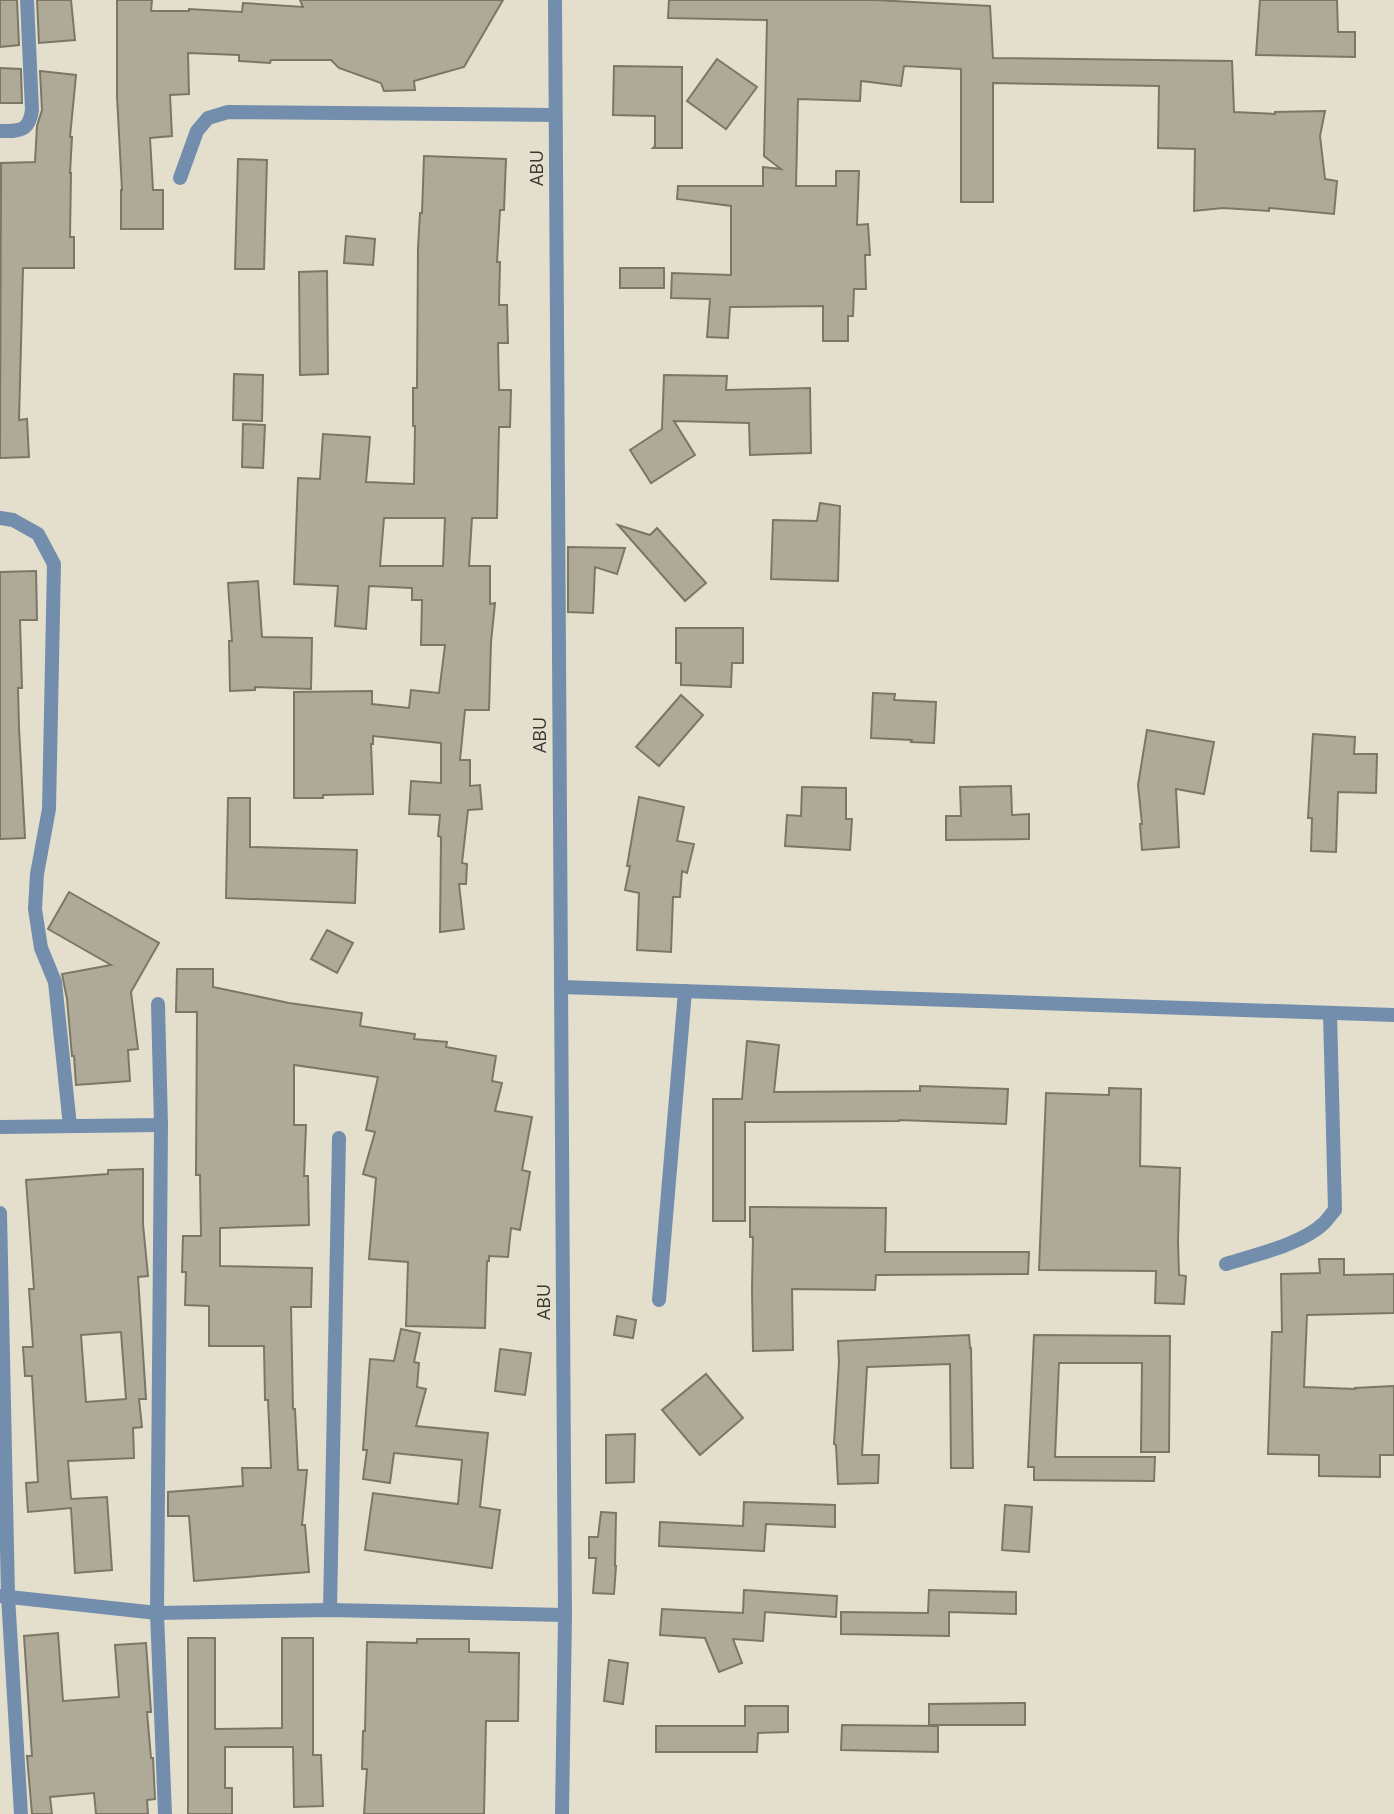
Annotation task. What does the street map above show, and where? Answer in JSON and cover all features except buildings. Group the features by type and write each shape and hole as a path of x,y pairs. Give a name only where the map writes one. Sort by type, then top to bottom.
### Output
{"street":[{"path":"0,131 17,131 25,128 30,121 32,110 27,0"},
{"name":"ABU","path":"555,0 565,1615 562,1814"},
{"path":"180,178 197,131 208,118 228,112 555,114"},
{"path":"0,517 13,520 37,534 54,564 49,809 37,874 36,909 41,948 55,982 70,1126"},
{"path":"561,987 1394,1015"},
{"path":"659,1300 685,991"},
{"path":"158,1004 161,1125 157,1613 165,1814"},
{"path":"1226,1264 1303,1237 1323,1224 1335,1210 1330,1013"},
{"path":"0,1127 161,1125"},
{"path":"330,1610 339,1138"},
{"path":"0,1213 4,1596 21,1814"},
{"path":"4,1596 157,1613 330,1610 565,1615"}]}
